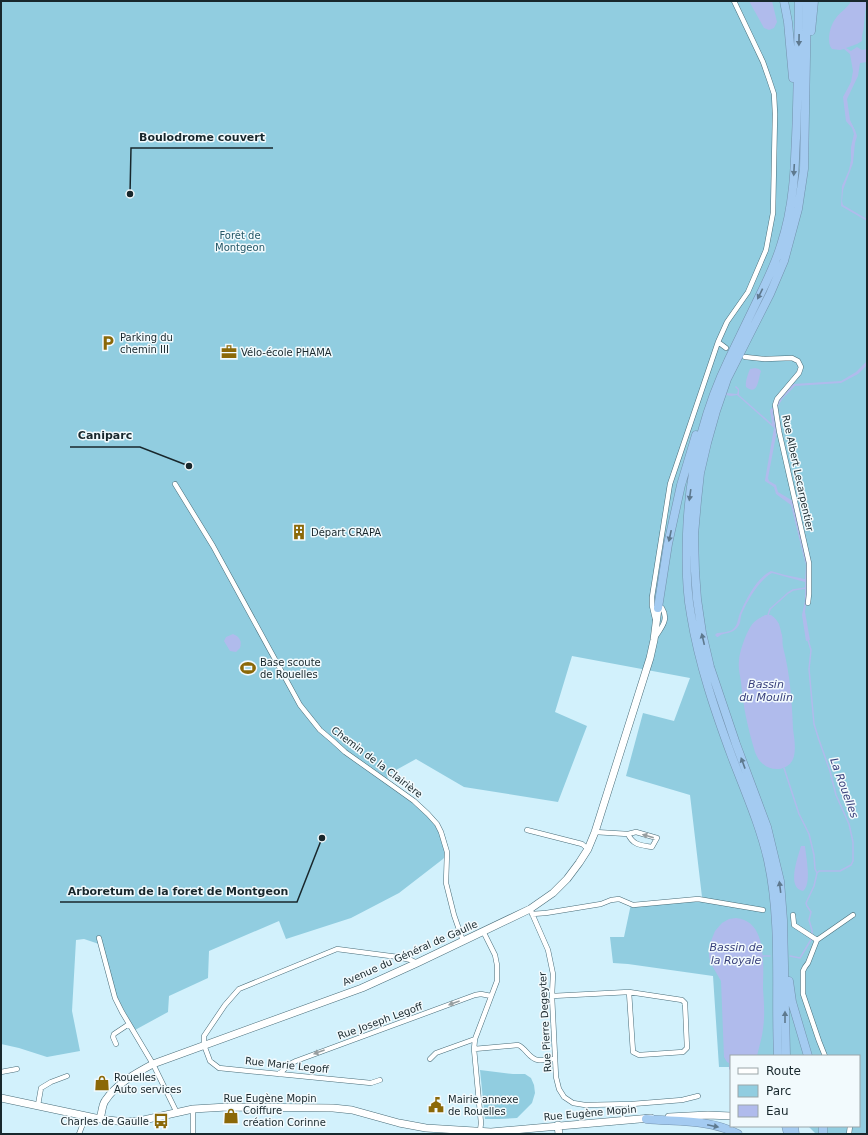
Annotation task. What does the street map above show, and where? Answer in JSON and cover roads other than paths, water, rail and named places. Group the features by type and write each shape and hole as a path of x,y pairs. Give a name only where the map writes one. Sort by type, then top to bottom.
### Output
{"highway":[{"path":"784,1 788,22 797,116"},
{"path":"655,607 681,485 703,413 769,277 786,227 793,187 797,116 799,1"},
{"path":"786,1055 784,933 780,880 769,835 710,667 702,632 697,599 694,571 694,535 700,473 706,443 716,411 727,379 770,294 784,261 798,209 804,169 807,1"},
{"path":"805,101 814,1"},
{"path":"727,363 709,409 695,466 689,500 687,531 687,579 690,613 704,675 760,830 768,858 772,881 776,925 778,1055"},
{"path":"784,933 792,1002 808,1055"},
{"path":"646,1119 682,1121 713,1125 738,1134"}],"street":[{"path":"654,640 666,617 662,608 655,607 652,597 670,484 718,342 727,322 748,292 766,250 773,213 774,94 763,62 734,1"},
{"path":"718,342 726,348"},
{"name":"Rue Albert Lecarpentier","path":"745,357 765,359 792,358 798,361 801,367 799,373 777,399 775,405 779,431 809,563 808,603"},
{"name":"Chemin de la Clairière","path":"175,484 215,551 300,705 320,730 332,741 414,802 437,824 447,852 446,884 463,941"},
{"name":"Avenue du Général de Gaulle","path":"100,1119 104,1102 116,1088 153,1064 362,988 483,931 531,911 552,893 567,879 579,863 596,832 650,658 656,622 655,607"},
{"path":"527,830 582,844 588,849"},
{"path":"596,832 628,834 636,832 657,838 652,848 634,842 628,834"},
{"path":"531,911 546,914 601,904 619,899 633,905 698,898 764,910"},
{"name":"Rue Pierre Degeyter","path":"531,911 548,950 553,974 552,996 554,1059 559,1089 564,1098 573,1103 585,1105 632,1104 682,1100 698,1096"},
{"path":"793,915 794,925 817,940"},
{"path":"825,1055 803,994 803,971 805,966 808,964 817,940 854,915"},
{"path":"479,1133 481,1123 474,1049 475,1039 497,981 497,965 493,950 483,931"},
{"path":"99,938 115,998 153,1064 176,1113"},
{"path":"204,1045 204,1036 226,1005 239,990 337,949 398,957 417,963"},
{"path":"552,996 629,992 682,1000 685,1003 687,1048 683,1052 639,1056 633,1052 629,992"},
{"name":"Rue Joseph Legoff","path":"279,1074 290,1064 296,1061 467,998 481,994 491,996"},
{"path":"116,1044 113,1037 114,1034 129,1024"},
{"path":"430,1059 436,1053 475,1039"},
{"name":"Rue Marie Legoff","path":"204,1045 210,1061 219,1068 371,1083 380,1080"},
{"path":"474,1049 518,1045 538,1060 554,1059"},
{"path":"1,1072 18,1069"},
{"path":"38,1105 42,1088 51,1082 67,1076"},
{"name":"Rue Eugène Mopin","path":"1,1098 100,1119 125,1122 139,1121 193,1109 227,1107 333,1108 352,1110 399,1123 426,1128 479,1133 558,1125 646,1119 708,1115 730,1116"},
{"path":"193,1109 193,1134"},
{"path":"79,1134 86,1116"},
{"path":"558,1125 559,1134"}],"water":[{"path":"749,1 772,1 777,22 774,28 769,30 764,28"},
{"path":"851,1 867,1 862,41 846,48 851,51 857,47 862,50 867,49 867,62 860,63 858,76 847,99 850,120 857,136 853,163 843,190 842,201 843,205 867,219 867,221 841,206 842,186 849,170 854,134 852,128 846,121 843,97 851,82 853,71 850,54 844,49 832,49 829,42 834,21"},
{"path":"867,361 867,365 858,374 841,383 795,386 783,398 777,408 776,404 793,384 841,381 856,372"},
{"path":"755,368 761,371 757,386 753,390 746,387 746,380 750,369"},
{"path":"736,386 739,389 739,395 772,424 770,410 774,406 775,410 773,413 777,430 768,478 769,481 776,485 778,492 793,501 808,561 805,612 810,640 806,641 802,615 805,601 805,582 772,573 763,580 754,591 742,613 740,624 734,631 718,637 715,635 717,633 731,631 734,628 749,594 761,578 766,574 771,571 805,579 806,565 791,505 776,494 774,487 765,481 774,428 737,395 726,395 726,393 737,394 738,390 735,387"},
{"name":"Bassin du Moulin","path":"765,615 771,615 779,624 790,688 795,753 792,761 786,767 781,769 772,769 767,767 760,762 755,752 746,717 739,669 740,653 747,633 757,620"},
{"path":"233,634 241,641 240,648 236,652 230,651 224,641 226,637"},
{"path":"801,846 805,846 808,870 806,888 803,891 798,889 794,878 794,872"},
{"name":"Bassin de la Royale","path":"736,918 746,921 754,927 759,936 763,957 764,1004 762,1036 757,1055 730,1055 730,1070 729,1063 724,1057 721,981 710,962 709,955 709,946 715,931 722,923 729,919"}],"waterway":[{"path":"768,615 770,609 788,593 793,590 806,588"},
{"name":"La Rouelles","path":"808,640 811,650 809,669 814,724 830,771 836,795 849,824 853,842 853,861 851,865 840,871 819,871 817,873 814,886 806,903 811,912 809,920 812,934"},
{"path":"784,768 799,814 809,834 817,873"},
{"name":"La Rouelles","path":"790,956 800,958 812,938"},
{"path":"763,956 770,956"}],"place":[{"name":"Boulodrome couvert","path":"130,194"},
{"name":"Parking du chemin III","path":"108,343"},
{"name":"Vélo-école PHAMA","path":"229,352"},
{"name":"Caniparc","path":"189,466"},
{"name":"Départ CRAPA","path":"299,532"},
{"name":"Base scoute de Rouelles","path":"248,668"},
{"name":"Arboretum de la foret de Montgeon","path":"322,838"},
{"name":"Rouelles Auto services","path":"102,1083"},
{"name":"Mairie annexe de Rouelles","path":"436,1105"},
{"name":"Coiffure création Corinne","path":"231,1116"},
{"name":"Charles de Gaulle","path":"161,1121"}],"park label":[{"name":"Forêt de Montgeon","path":"240,240"}]}
